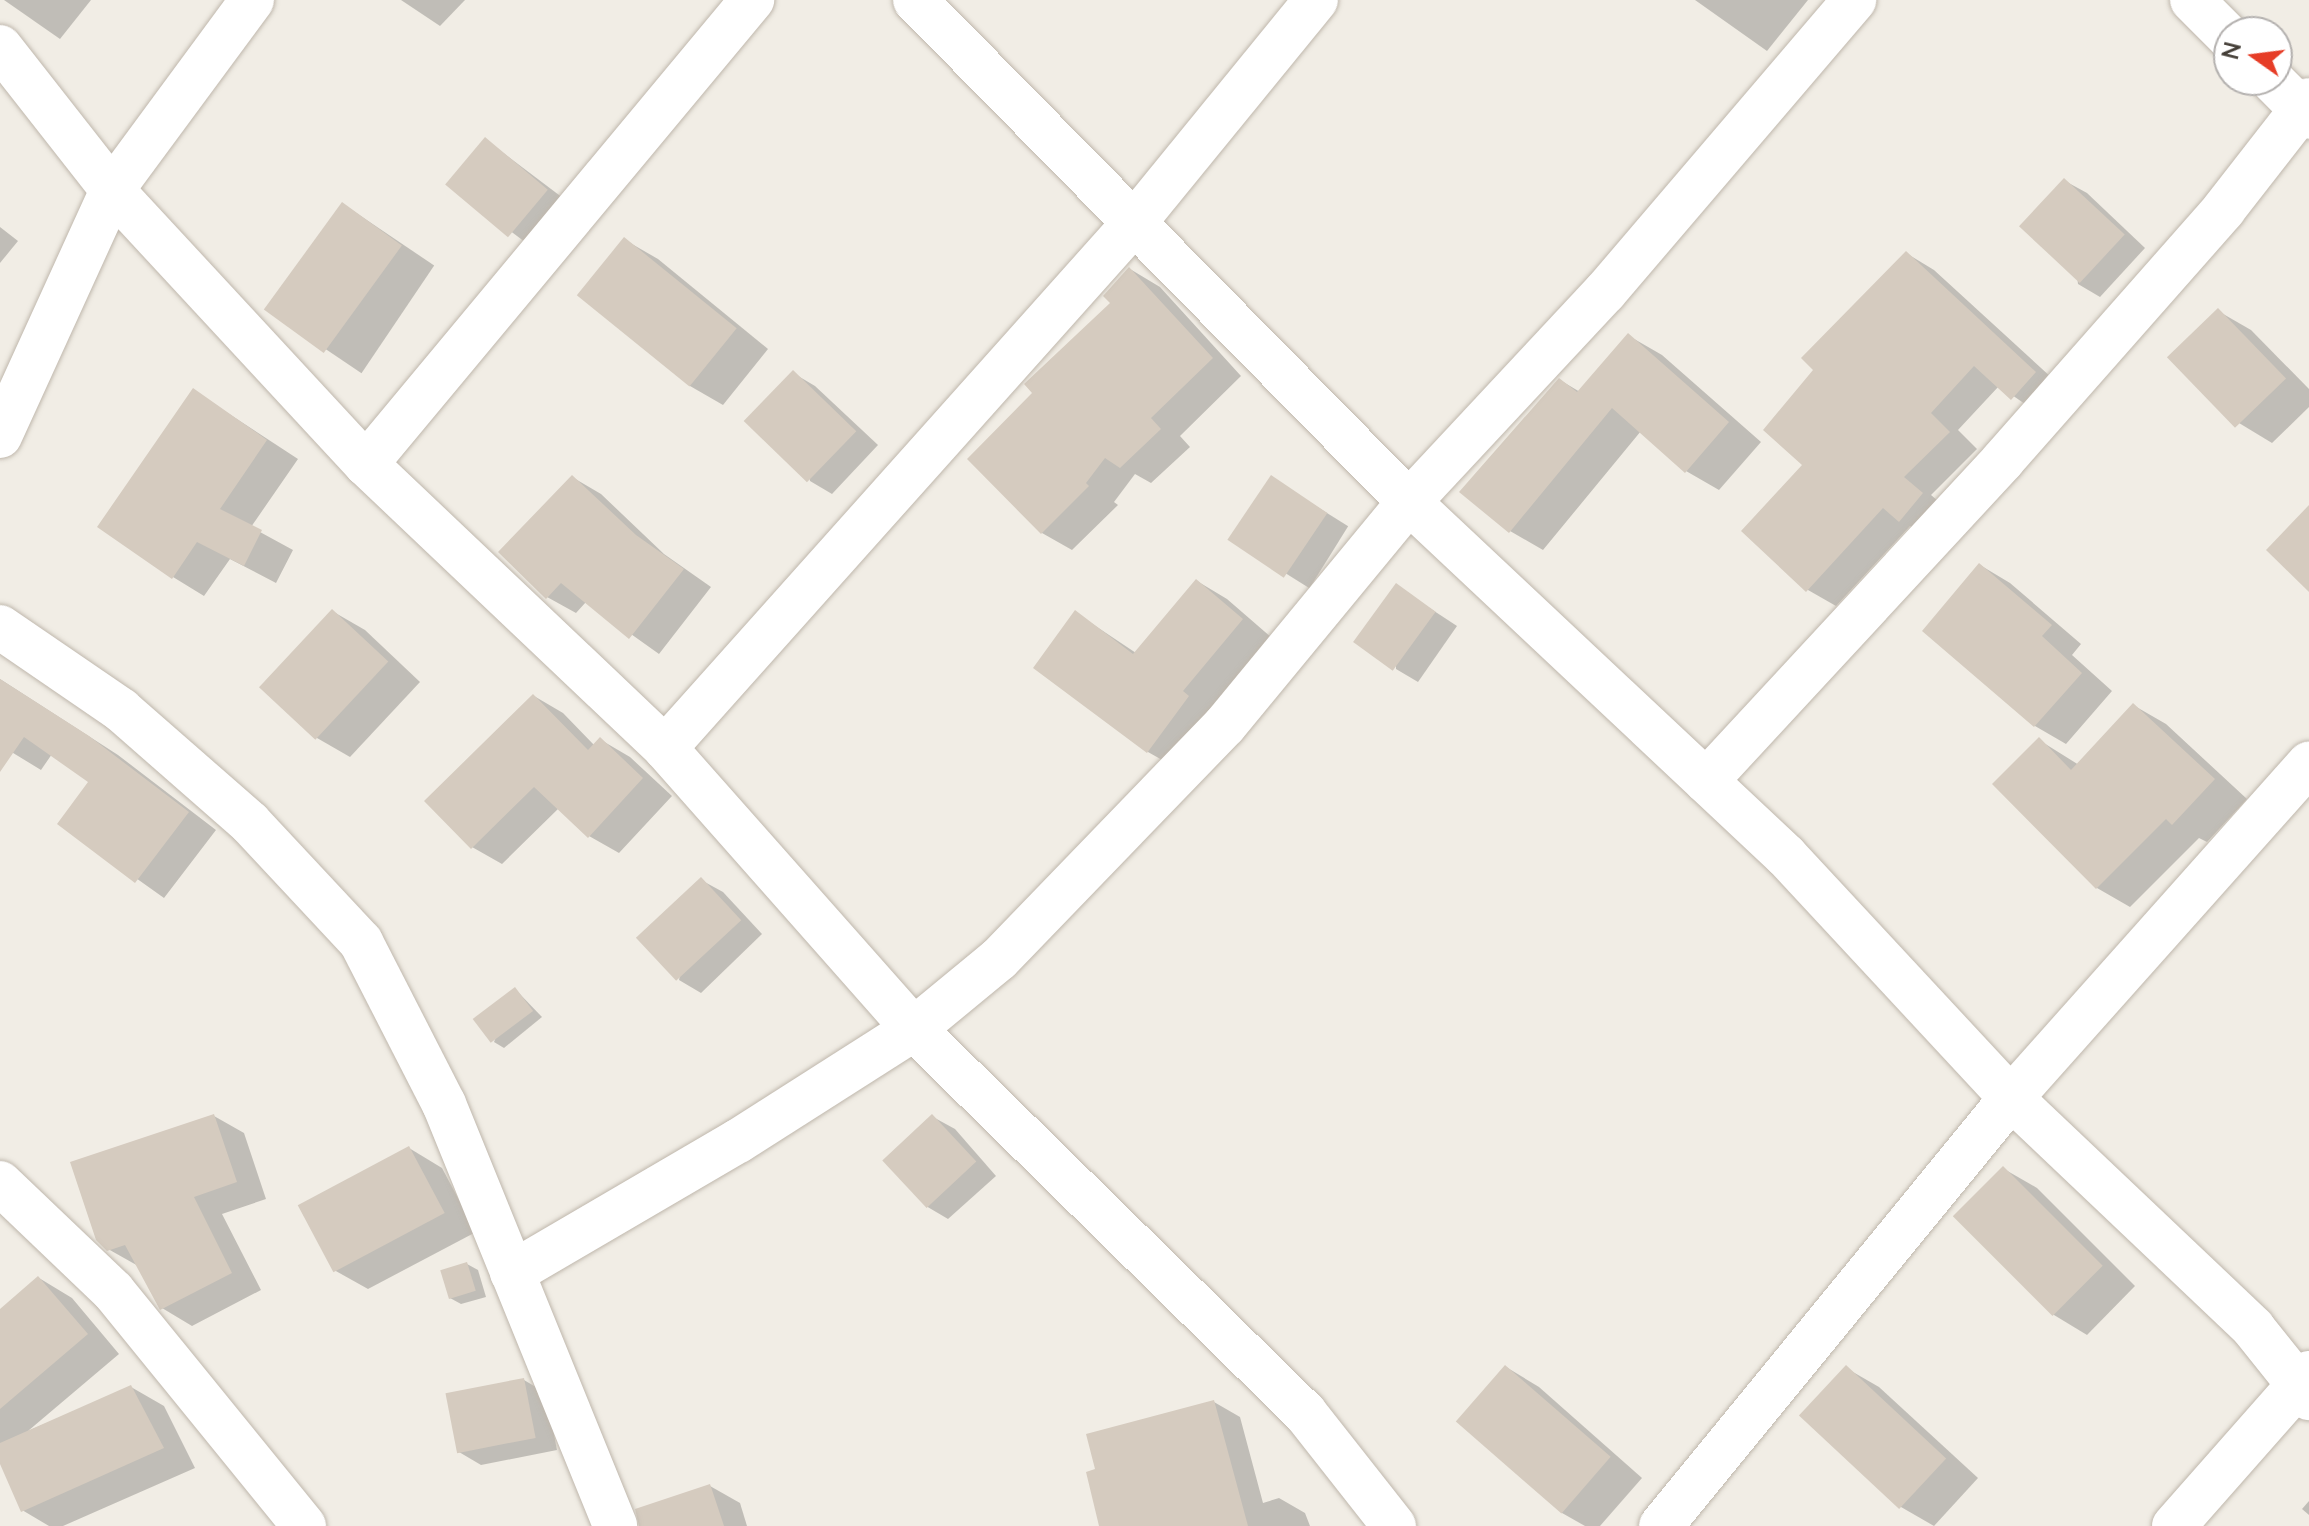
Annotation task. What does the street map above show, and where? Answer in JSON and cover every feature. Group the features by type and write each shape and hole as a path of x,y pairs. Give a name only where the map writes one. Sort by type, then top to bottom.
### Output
{"street":[{"path":"0,436 112,190 252,0"},
{"path":"366,464 752,0"},
{"path":"915,0 1409,502 1786,856 2011,1098 2253,1328 2305,1385 2174,1526"},
{"path":"665,748 1134,223 1316,0"},
{"path":"512,1273 738,1141 914,1029 999,959 1225,725 1409,502 1605,292 1854,0"},
{"path":"2192,0 2213,21"},
{"path":"0,47 112,190 366,464 665,748 914,1029 1305,1413 1394,1526"},
{"path":"1706,781 2003,460 2224,209 2298,102"},
{"path":"0,627 121,710 250,823 361,942 444,1104 615,1526"},
{"path":"1661,1526 2011,1098 2309,764"},
{"path":"0,1183 113,1291 304,1526"}],"building":[{"path":"485,137 548,190 508,237 445,184"},
{"path":"2064,178 2125,235 2080,283 2019,226"},
{"path":"342,202 402,245 324,353 264,310"},
{"path":"624,237 737,328 689,387 577,295"},
{"path":"1906,251 2036,372 2011,400 1974,366 1931,413 1950,432 1904,477 1923,493 1899,522 1883,508 1806,592 1741,531 1802,465 1763,430 1813,370 1801,358"},
{"path":"1129,267 1213,358 1151,418 1161,429 1120,468 1105,458 1086,483 1089,486 1041,534 967,459 1032,393 1024,384 1110,303 1103,296"},
{"path":"2218,308 2286,378 2235,428 2167,357"},
{"path":"1628,333 1729,422 1685,473 1612,408 1509,533 1459,492 1559,378 1577,392"},
{"path":"793,370 856,431 807,482 744,421"},
{"path":"193,388 267,440 220,509 262,530 244,566 197,542 172,579 97,527"},
{"path":"572,475 636,535 684,569 629,639 561,583 546,599 498,552"},
{"path":"1271,475 1327,513 1284,578 1227,540"},
{"path":"2309,505 2309,592 2266,550"},
{"path":"1979,563 2052,625 2042,636 2082,673 2034,727 1922,631"},
{"path":"1196,579 1243,619 1183,691 1189,696 1147,753 1033,668 1075,610 1133,654"},
{"path":"1396,583 1436,612 1393,671 1353,642"},
{"path":"332,609 388,662 315,740 259,687"},
{"path":"0,679 89,736 189,812 135,883 57,824 88,782 24,737 0,772"},
{"path":"533,694 588,750 600,737 643,778 588,838 534,787 471,849 424,801"},
{"path":"2133,703 2215,779 2172,825 2166,819 2096,889 1992,784 2039,737 2071,770"},
{"path":"701,877 741,920 676,981 636,938"},
{"path":"515,987 533,1011 491,1043 473,1019"},
{"path":"214,1114 237,1182 194,1197 232,1273 160,1310 125,1245 107,1251 96,1240 70,1162"},
{"path":"932,1114 976,1162 927,1208 882,1160"},
{"path":"409,1146 445,1213 333,1272 298,1205"},
{"path":"2003,1166 2103,1266 2052,1316 1953,1216"},
{"path":"467,1262 476,1291 449,1299 440,1270"},
{"path":"38,1276 88,1334 0,1409 0,1309"},
{"path":"1505,1365 1611,1457 1561,1513 1456,1422"},
{"path":"1846,1365 1946,1458 1899,1509 1799,1415"},
{"path":"524,1378 536,1438 457,1453 445,1393"},
{"path":"131,1385 164,1448 21,1512 0,1464 0,1443"},
{"path":"1214,1400 1248,1526 1099,1526 1086,1472 1095,1469 1086,1434"},
{"path":"710,1484 724,1526 639,1526 635,1509"}]}
